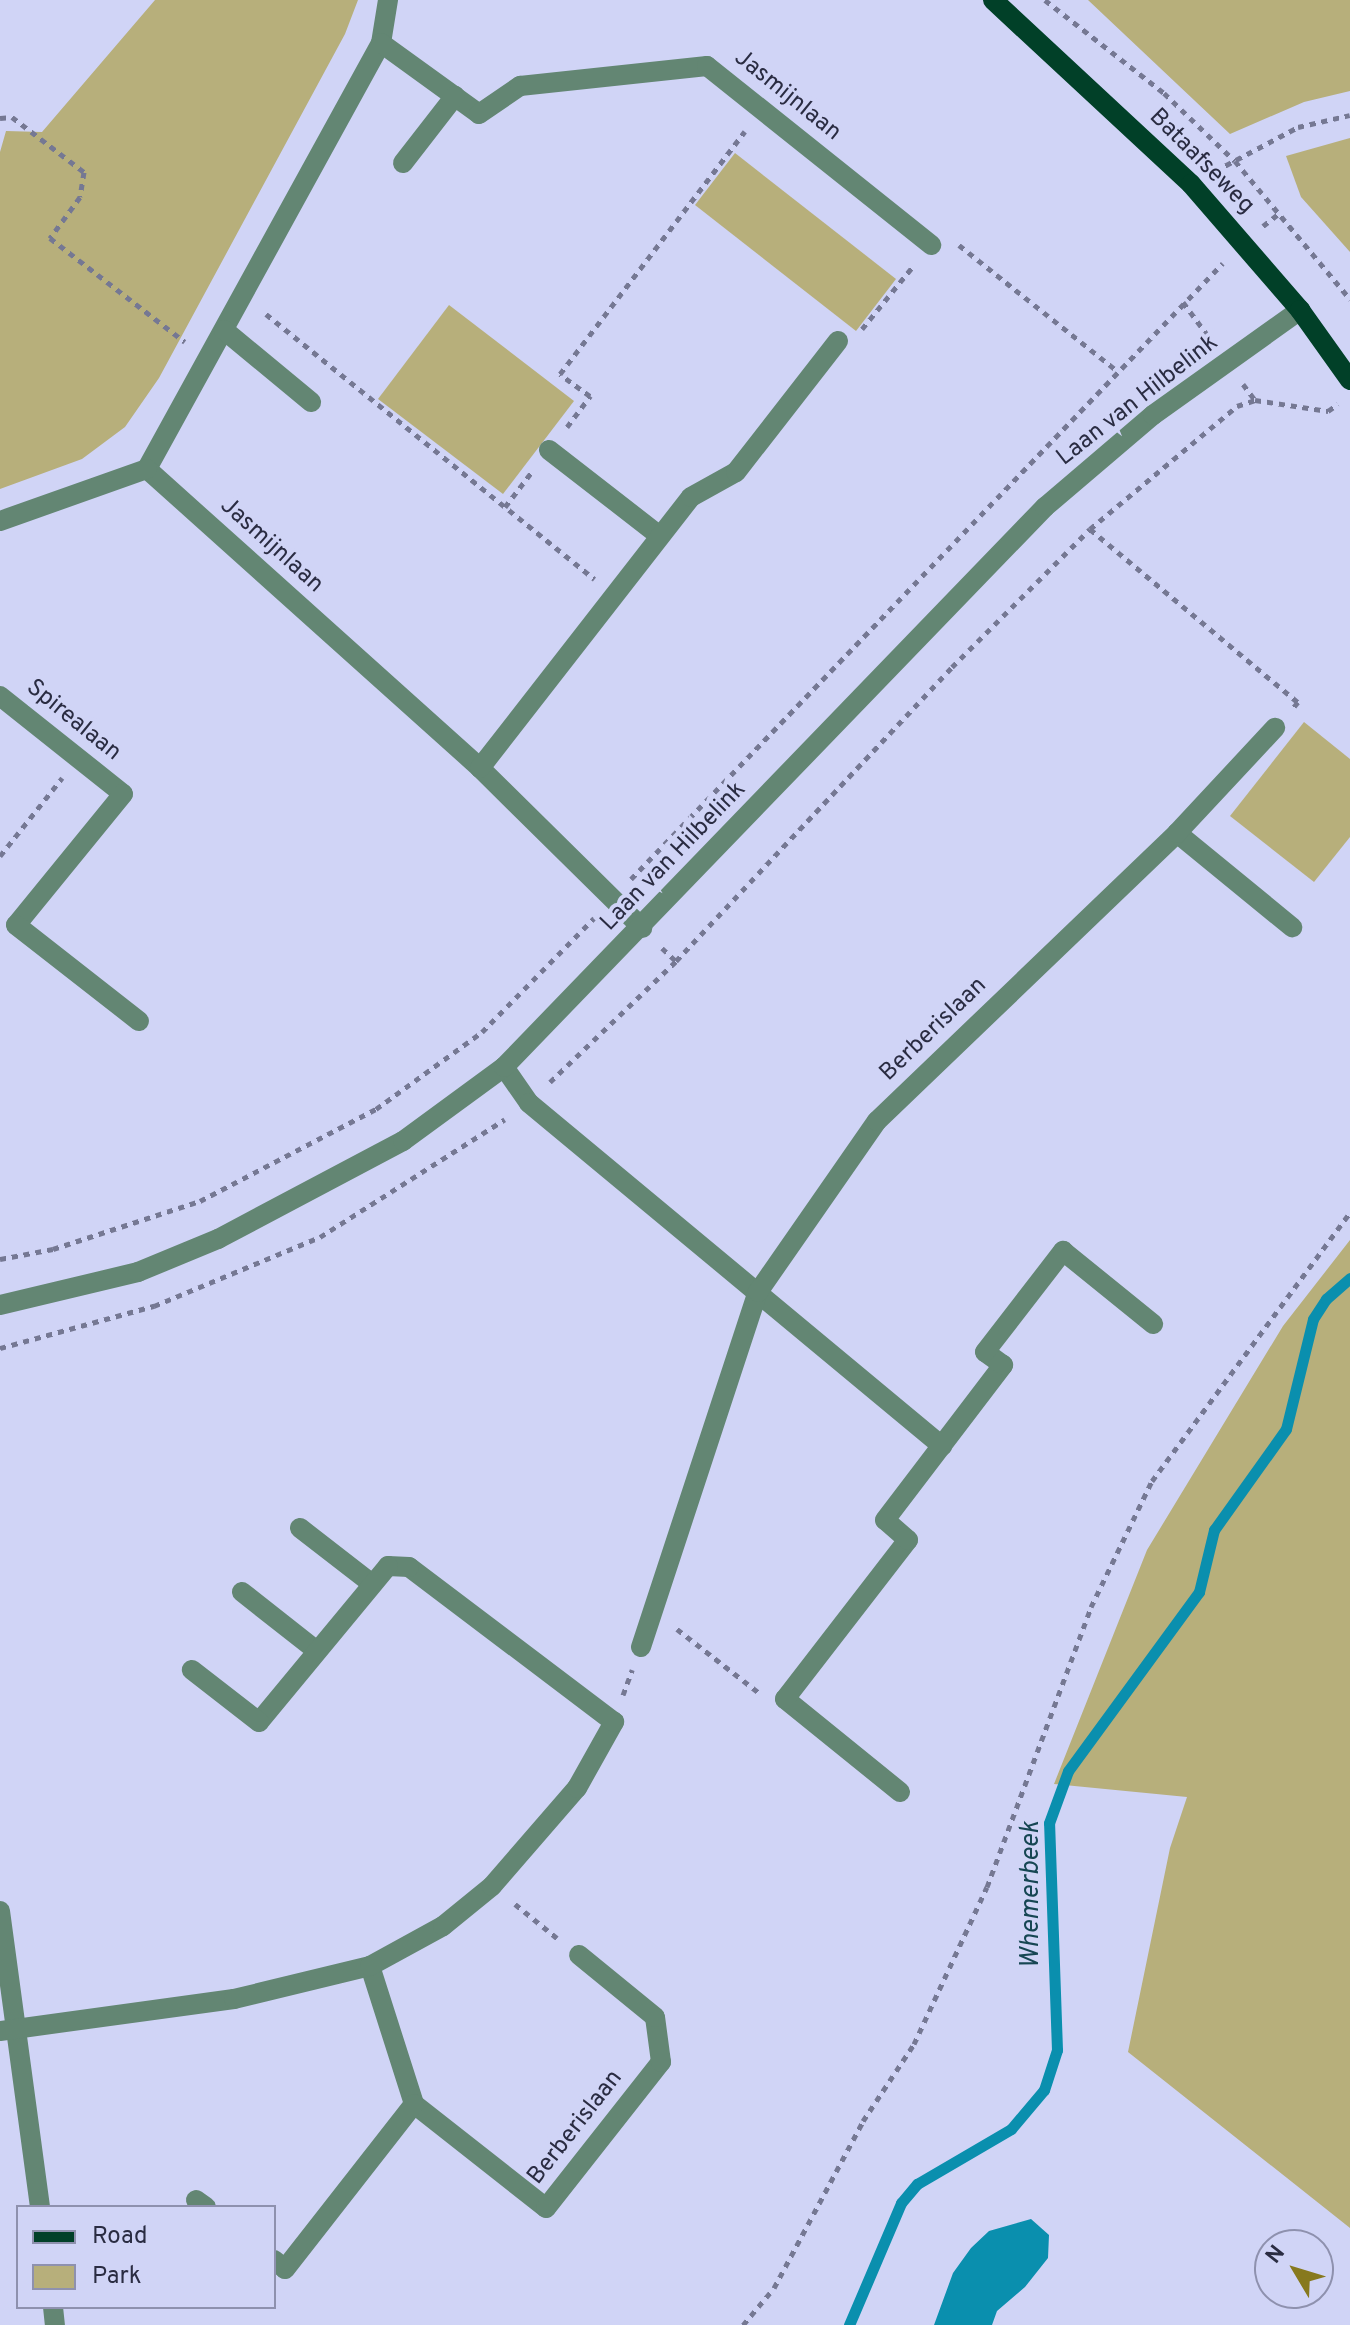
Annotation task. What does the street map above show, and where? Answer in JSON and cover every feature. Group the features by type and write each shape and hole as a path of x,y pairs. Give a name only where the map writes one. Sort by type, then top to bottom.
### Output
{"main road":[{"name":"Bataafseweg","path":"993,0 1191,184 1300,310 1350,380"}],"street":[{"path":"0,521 147,469 381,43 388,0"},
{"name":"Jasmijnlaan","path":"381,43 479,114 520,86 707,66 931,245"},
{"path":"403,163 455,96"},
{"name":"Laan van Hilbelink","path":"0,1305 138,1272 218,1239 403,1141 504,1067 642,928 1045,507 1153,415 1300,310"},
{"path":"224,330 311,402"},
{"path":"480,768 691,497 736,472 838,341"},
{"path":"549,450 660,536"},
{"name":"Jasmijnlaan","path":"147,469 480,768 642,928"},
{"name":"Spirealaan","path":"0,696 123,794 16,925 139,1021"},
{"name":"Berberislaan","path":"641,1647 758,1292 877,1121 1177,833 1275,728"},
{"path":"1177,833 1292,927"},
{"path":"504,1067 529,1103 942,1446"},
{"path":"900,1792 785,1699 908,1540 885,1520 1003,1365 985,1352 1063,1251 1153,1324"},
{"path":"300,1528 371,1583"},
{"path":"8,2030 234,1999 370,1966 443,1926 492,1886 577,1788 614,1722 409,1567 388,1566 371,1583 259,1722 192,1670"},
{"path":"242,1592 317,1651"},
{"path":"0,1911 8,2030 40,2205"},
{"name":"Berberislaan","path":"414,2104 546,2208 661,2062 655,2017 579,1955"},
{"path":"276,2262 285,2269 414,2104 370,1966"}],"path":[{"name":"Bataafseweg","path":"1045,0 1164,93 1235,161 1281,212 1350,299"},
{"path":"505,507 590,396 560,374 761,110"},
{"path":"1235,161 1298,127 1350,115"},
{"path":"0,118 12,117 84,172 80,197 50,238 208,360"},
{"path":"0,1259 53,1249 200,1201 376,1109 482,1032 1116,370 1244,242 1281,212"},
{"path":"838,341 854,338 942,231 1116,370"},
{"path":"243,296 614,594"},
{"path":"1090,529 1298,702 1275,728"},
{"path":"0,856 77,759"},
{"path":"743,2325 774,2288 863,2121 914,2044 987,1887 1091,1607 1152,1481 1350,1212"},
{"path":"654,1611 759,1693 785,1699"},
{"path":"614,1722 641,1647"},
{"path":"492,1886 579,1955"}],"green space":[{"path":"155,0 358,0 345,34 159,378 125,427 82,459 0,489 0,152 6,131 42,132"},
{"path":"1088,0 1350,0 1350,91 1304,102 1230,134"},
{"path":"1350,138 1350,252 1301,197 1286,156"},
{"path":"735,153 896,279 856,331 695,205"},
{"path":"449,305 574,401 503,494 378,399"},
{"path":"1304,722 1350,759 1350,837 1314,882 1230,816"},
{"path":"1350,1240 1350,2228 1128,2052 1170,1848 1187,1797 1054,1784 1147,1550 1283,1326"}],"water":[{"path":"1031,2219 1049,2235 1048,2258 1025,2287 997,2311 992,2325 934,2325 953,2273 971,2248 989,2231"}],"waterway":[{"name":"Whemerbeek","path":"849,2325 901,2203 917,2184 1011,2129 1044,2090 1057,2050 1049,1823 1068,1771 1199,1592 1214,1530 1286,1429 1313,1319 1326,1299 1350,1278"}]}
